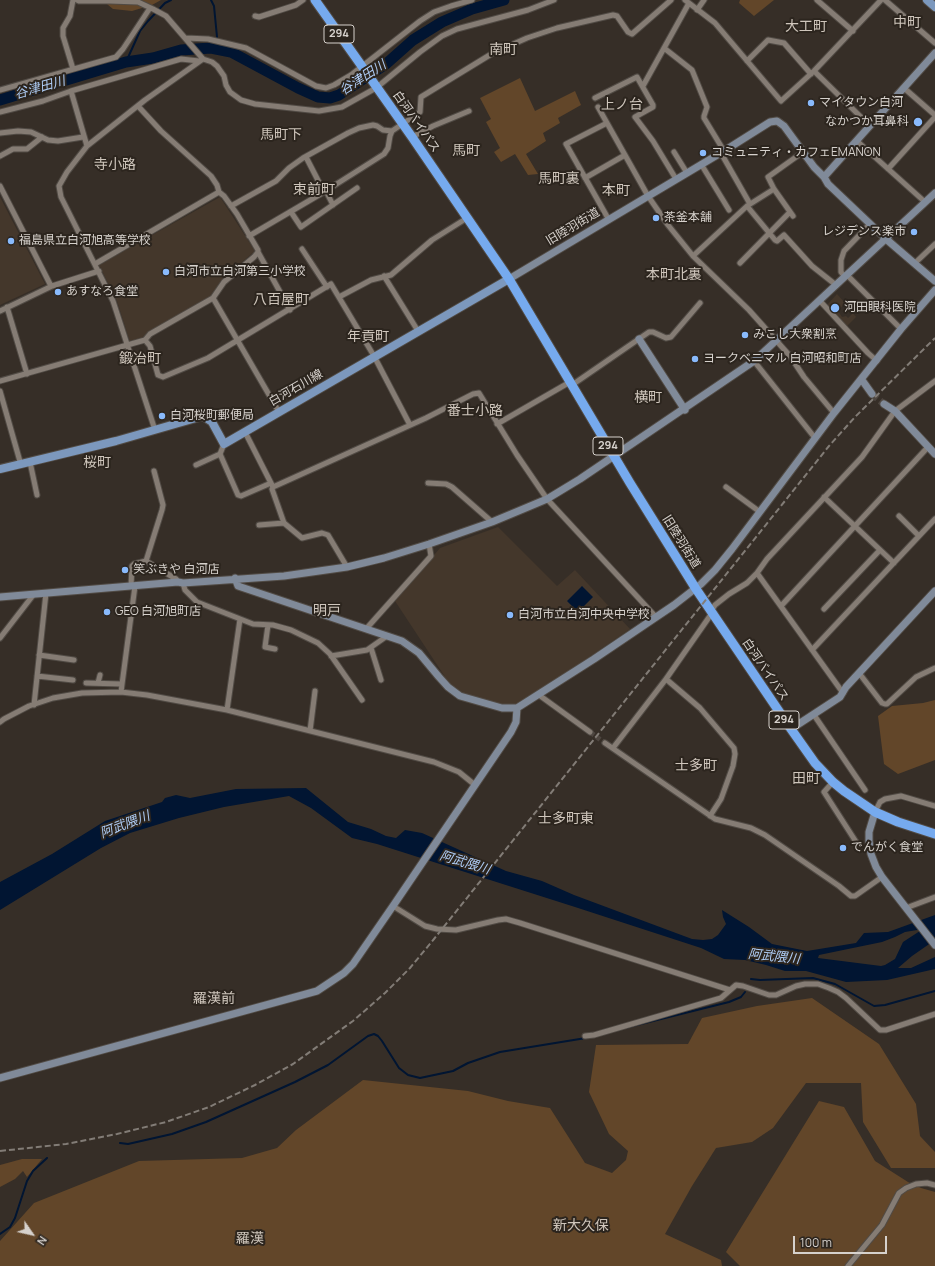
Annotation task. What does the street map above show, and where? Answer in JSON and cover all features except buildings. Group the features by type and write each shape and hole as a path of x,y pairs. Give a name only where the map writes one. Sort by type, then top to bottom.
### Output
{"highway":[{"name":"白河バイパス","path":"315,0 509,279"},
{"name":"旧陸羽街道","path":"509,279 614,456 696,589 712,612"},
{"name":"白河バイパス","path":"712,612 790,729 815,764 833,782 875,812 898,822 935,834"}],"main road":[{"path":"927,0 935,7"},
{"name":"白河石川線","path":"224,444 509,279"},
{"path":"0,470 203,416 212,422 224,444"}],"street":[{"path":"73,69 62,36 63,28 70,16 74,0"},
{"path":"77,0 138,2 152,8 166,16 186,38 202,60"},
{"path":"255,16 259,17 296,5 303,0"},
{"path":"186,38 208,39 246,48 316,86 326,88 363,68 420,21 440,10 472,0"},
{"path":"0,112 43,101 71,91 181,59 212,62 224,76 226,85 230,92 241,100 255,104 319,111 342,107 376,86 442,36 457,29 528,10 538,3 554,0"},
{"path":"231,206 276,182 289,168 359,128 373,125 383,130 392,131 420,112 421,97 500,50 527,38 557,28 613,15 617,16 628,32 632,34 671,0"},
{"path":"697,10 704,0"},
{"path":"818,0 853,31"},
{"path":"642,86 664,48 687,2 715,23 781,100 812,73 881,0"},
{"path":"885,0 935,43"},
{"path":"0,90 116,57 123,50 152,8"},
{"path":"747,61 768,40 784,43 812,73 870,126"},
{"path":"664,48 692,70 707,107 704,118 748,205 769,234 777,241 784,235 812,266 836,285"},
{"path":"824,177 935,53"},
{"path":"155,430 113,301 59,191 59,186 62,178 87,146 138,106 202,60"},
{"path":"595,98 637,77 653,107 635,117 653,141 676,179"},
{"path":"888,169 935,116 904,88"},
{"path":"71,91 83,137 87,146"},
{"path":"138,106 161,131 211,176 217,185 219,192 224,196 250,236 290,310"},
{"path":"598,107 648,196 668,225 693,256 749,310 790,356 804,377 834,413"},
{"path":"412,138 433,126 469,111"},
{"name":"旧陸羽街道","path":"509,279 770,122 777,121 784,126 828,184 886,239 935,281"},
{"path":"607,123 566,144 609,220"},
{"path":"0,133 18,131 31,132 48,140 58,141 83,137"},
{"path":"250,236 325,192 384,154 388,148 392,131"},
{"path":"0,156 13,149 27,149 42,136"},
{"path":"857,141 925,202"},
{"path":"674,152 687,173"},
{"path":"740,263 769,234 792,214 774,189 768,177 803,152"},
{"path":"585,178 625,156"},
{"path":"306,157 333,205"},
{"path":"701,164 729,210"},
{"path":"0,186 51,286"},
{"path":"291,212 301,227 357,188"},
{"path":"693,256 748,205 774,189"},
{"path":"95,264 219,192"},
{"path":"0,597 235,578 284,576 347,567 384,558 429,544 492,522 547,499 685,410 754,361 935,193"},
{"path":"339,297 371,280 391,274 432,240 467,218"},
{"path":"870,224 844,251 841,260 841,272 901,329"},
{"path":"915,263 935,244"},
{"path":"302,248 326,287"},
{"path":"0,382 145,340 150,334 213,298 224,282 258,252"},
{"path":"0,311 51,286 99,271"},
{"path":"384,276 418,331"},
{"path":"145,340 150,346 158,375 163,377 208,358 331,284 374,356 410,425"},
{"path":"235,578 238,586 402,641 419,653 448,687 460,696 502,708 517,708 594,659 696,589 714,570 760,512 834,413 862,380 901,329 935,290"},
{"path":"213,298 279,412"},
{"path":"820,301 877,361"},
{"path":"497,424 571,384 649,332 653,332 666,338 671,337 700,302"},
{"path":"8,307 27,374"},
{"path":"639,339 685,410"},
{"path":"754,361 815,438"},
{"path":"862,380 872,394"},
{"path":"613,748 666,679 712,612 715,605 729,594 747,584 824,497 862,457 895,411 935,381"},
{"path":"0,391 20,465"},
{"path":"220,454 238,495 241,496 272,485 410,425 479,393 497,424 547,499 656,617"},
{"path":"884,404 895,411 935,454"},
{"path":"245,432 272,485 272,489 284,523 302,538 322,533 328,535 347,567"},
{"path":"196,465 220,454 224,444"},
{"path":"781,606 928,447"},
{"path":"30,462 37,495"},
{"path":"146,561 163,505 154,471"},
{"path":"428,483 446,484 452,487 492,522"},
{"path":"726,487 760,512"},
{"path":"824,497 894,563"},
{"path":"899,516 919,536"},
{"path":"812,650 935,519"},
{"path":"259,525 284,523"},
{"path":"366,629 431,556 429,544"},
{"path":"824,609 880,550"},
{"path":"121,692 133,586 132,566 134,564 146,561 181,582 185,590 197,602 253,624 273,625 291,630 318,643 331,656 362,700"},
{"path":"757,573 843,693"},
{"path":"790,729 837,700 859,673 935,591"},
{"path":"34,705 46,593"},
{"path":"0,638 34,594"},
{"path":"227,710 240,618"},
{"path":"268,625 265,647 275,649"},
{"path":"331,656 360,652 371,648 387,636"},
{"path":"371,648 381,680"},
{"path":"39,655 74,660"},
{"path":"859,673 882,702 887,704 916,677 935,668"},
{"path":"38,676 73,680"},
{"path":"98,683 100,676"},
{"path":"666,679 700,708 734,748 735,754 733,766 721,799 710,816"},
{"path":"86,683 121,684"},
{"path":"310,731 315,691"},
{"path":"0,722 34,705 54,698 82,693 121,692 147,695 227,710 434,762 459,772 475,785"},
{"path":"539,695 590,732"},
{"path":"0,1078 317,990 344,973 353,964 414,876 511,732 516,722 517,708"},
{"path":"814,715 865,790"},
{"path":"605,743 710,816 715,819 751,828 765,835 839,886 851,896 855,896 882,877"},
{"path":"833,782 824,792 858,844"},
{"path":"935,807 901,796 885,799 880,802 875,812 868,841 871,854 882,877 935,945"},
{"path":"907,909 935,897"},
{"path":"393,906 425,926 437,929 456,930 498,920 520,923 730,990"},
{"path":"586,1036 721,998 736,985 769,995 776,995 796,986 818,984 838,992 880,1030 886,1030 935,1014"},
{"path":"848,1266 882,1224 899,1193 916,1184 927,1183 935,1185"}],"shaded area":[{"path":"102,0 161,0 152,5 132,11 113,9"},
{"path":"740,0 774,0 754,16 739,3"},
{"path":"520,78 535,111 575,91 581,105 558,118 560,123 543,133 546,141 526,154 538,174 528,175 515,154 501,162 494,152 500,148 486,122 491,119 480,98"},
{"name":"福島県立白河旭高等学校","path":"0,197 45,284 0,305"},
{"name":"白河市立白河第三小学校","path":"220,197 255,251 222,279 211,296 147,333 141,339 130,342 117,301 99,265"},
{"name":"河田眼科医院","path":"837,294 845,303 838,311 842,317 846,316 848,318 853,313 856,317 846,327 827,305"},
{"name":"白河市立白河中央中学校","path":"498,527 557,586 575,570 630,629 525,701 516,705 503,705 461,693 449,683 395,601 440,548"},
{"path":"935,700 935,760 898,774 884,764 878,716 892,706 923,703"},
{"path":"812,998 879,1044 916,1104 920,1136 935,1152 935,1168 891,1168 863,1122 861,1083 806,1083 773,1128 752,1142 716,1148 692,1186 665,1234 721,1260 722,1266 0,1266 0,1241 34,1203 139,1161 242,1158 277,1148 296,1130 363,1080 468,1091 508,1101 550,1108 585,1163 612,1173 626,1160 628,1151 609,1134 589,1092 596,1045 688,1044 702,1018 757,1006"},
{"path":"819,1101 844,1107 875,1161 908,1182 935,1192 935,1266 740,1266 726,1252"},
{"path":"22,1159 42,1159 27,1177 23,1171 15,1179 0,1187 0,1165"}],"water":[{"path":"582,586 593,597 578,612 567,601"},
{"name":"阿武隈川","path":"306,788 348,822 371,829 386,836 396,838 405,830 422,833 506,871 542,881 574,895 692,939 712,939 718,935 726,924 722,910 772,944 807,951 856,943 864,933 888,932 935,915 935,940 898,968 911,968 935,957 935,969 887,980 846,982 806,971 785,971 745,960 724,959 701,948 575,907 377,844 352,838 311,808 289,796 224,807 179,818 130,833 101,848 0,910 0,882 52,854 105,821 162,802 165,798 176,795 190,798 236,789","holes":["923,929 903,942 895,959 881,966 818,958 819,955 882,942 905,932"]}],"waterway":[{"name":"谷津田川","path":"126,62 140,31 165,3 171,0"},
{"name":"谷津田川","path":"211,0 214,6 217,37 216,49"},
{"name":"谷津田川","path":"0,100 126,62 153,58 181,50 211,48 231,52 298,88 318,97 330,98 339,95 386,64 413,40 442,22 472,9 504,0"},
{"path":"751,979 813,978 835,984 874,1006 885,1005 935,991"},
{"path":"625,1028 729,1002 741,997 745,992"},
{"path":"120,1143 128,1144 172,1134 206,1122 295,1082 328,1065 368,1036 374,1034 382,1041 399,1068 408,1075 420,1078 453,1071 468,1063 500,1052 592,1037"},
{"path":"0,1234 10,1227 15,1218 27,1181 33,1171 47,1158"}],"tunnel":[{"path":"872,394 884,404"},
{"path":"590,732 605,743"}],"railway":[{"path":"0,1151 66,1144 117,1134 166,1122 209,1107 255,1085 293,1064 353,1021 385,993 410,968 829,446 855,417 935,338"}],"place":[{"name":"マイタウン白河","path":"811,103"},
{"name":"なかつか耳鼻科","path":"918,122"},
{"name":"コミュニティ・カフェEMANON","path":"703,153"},
{"name":"茶釜本舗","path":"656,218"},
{"name":"レジデンス楽市","path":"914,232"},
{"name":"福島県立白河旭高等学校","path":"11,241"},
{"name":"白河市立白河第三小学校","path":"166,272"},
{"name":"あすなろ食堂","path":"58,292"},
{"name":"河田眼科医院","path":"835,308"},
{"name":"みこし大衆割烹","path":"745,335"},
{"name":"ヨークベニマル 白河昭和町店","path":"695,359"},
{"name":"白河桜町郵便局","path":"162,416"},
{"name":"笑ぶきや 白河店","path":"125,570"},
{"name":"GEO 白河旭町店","path":"107,612"},
{"name":"白河市立白河中央中学校","path":"510,615"},
{"name":"でんがく食堂","path":"843,848"}],"district":[{"name":"中町","path":"907,23"},
{"name":"大工町","path":"806,27"},
{"name":"南町","path":"503,50"},
{"name":"上ノ台","path":"622,105"},
{"name":"馬町下","path":"281,135"},
{"name":"馬町","path":"466,151"},
{"name":"寺小路","path":"115,165"},
{"name":"馬町裏","path":"559,179"},
{"name":"束前町","path":"314,190"},
{"name":"本町","path":"616,191"},
{"name":"本町北裏","path":"674,275"},
{"name":"八百屋町","path":"281,300"},
{"name":"年貢町","path":"368,337"},
{"name":"鍛冶町","path":"140,359"},
{"name":"横町","path":"648,398"},
{"name":"番士小路","path":"475,411"},
{"name":"桜町","path":"97,463"},
{"name":"明戸","path":"327,611"},
{"name":"士多町","path":"696,766"},
{"name":"田町","path":"806,779"},
{"name":"士多町東","path":"566,819"},
{"name":"羅漢前","path":"214,999"},
{"name":"新大久保","path":"581,1226"},
{"name":"羅漢","path":"250,1239"}]}
